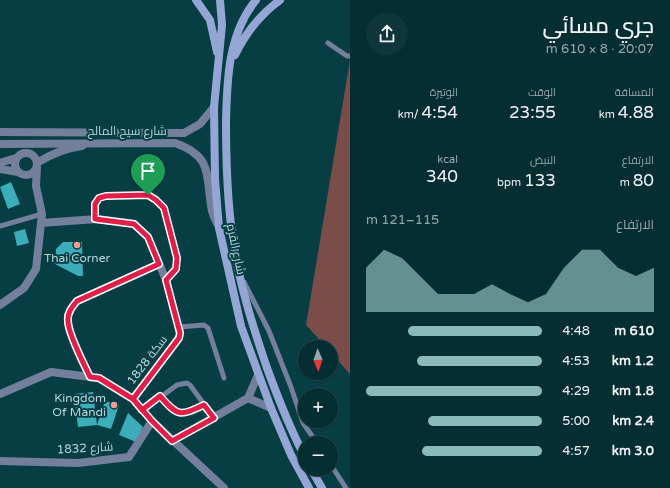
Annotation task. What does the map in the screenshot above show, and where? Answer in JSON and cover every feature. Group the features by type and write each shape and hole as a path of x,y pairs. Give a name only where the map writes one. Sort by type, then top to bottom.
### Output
{"main road":[{"path":"196,0 210,20 218,59"},
{"name":"شارع القرم","path":"220,0 222,25 214,107 215,179 219,228 241,326 258,375 291,454 310,488"},
{"name":"شارع القرم","path":"256,0 250,7 239,28 228,68 226,165 232,234 251,322 275,390 298,441"},
{"path":"228,68 239,45 250,30 280,0"},
{"path":"315,476 322,488"}],"street":[{"name":"شارع سيح المالح","path":"0,132 184,133 200,124 214,107"},
{"name":"شارع سيح المالح","path":"0,144 175,144 188,148 198,156 205,165 208,176 212,212 219,228"},
{"path":"0,169 21,173 33,172 37,165 47,156 64,150 95,144"},
{"path":"0,163 16,158 22,154 28,153 34,157 37,165 36,186 42,214 36,269 24,288 0,305"},
{"path":"16,158 15,167 36,186"},
{"name":"سكة 1828","path":"41,224 95,219 134,224 148,237 166,280 180,333 179,338 133,399"},
{"path":"90,377 69,331 67,322 72,306 77,301 159,264"},
{"path":"0,394 51,372 99,378 133,399 172,441 224,488"},
{"path":"172,441 248,398 258,375"},
{"path":"248,398 271,408"},
{"name":"1832 شارع","path":"0,461 78,463 129,457 152,421"}],"lane":[{"path":"328,42 347,56 350,56"},
{"path":"95,219 95,204 99,198 106,196 148,195 156,200 164,208 177,258 176,269 166,280"},
{"path":"0,226 42,214"},
{"path":"239,272 269,331 291,387 303,423 311,436"},
{"path":"179,327 204,324 208,328 224,378"},
{"path":"142,410 177,385 187,383 214,418"},
{"path":"160,396 170,408 176,412 187,413 204,405"},
{"path":"338,476 346,488"}],"shaded area":[{"path":"350,60 350,374 338,361 338,340 320,340 306,325"}],"building":[{"path":"11,182 20,204 8,209 0,187"},
{"path":"25,229 29,243 17,246 14,232"},
{"path":"63,242 82,242 83,276 78,276 55,264 56,249"},
{"path":"93,392 97,425 78,427 74,394"},
{"path":"105,401 119,405 111,429 97,425"},
{"path":"128,413 143,427 136,442 119,435"}],"place":[{"name":"Thai Corner","path":"77,245"},
{"name":"Kingdom Of Mandi","path":"114,405"}],"route":[{"path":"148,195 106,196 99,198 95,204 94,214 95,219 134,224 148,237 159,264 77,301 72,306 67,322 69,331 90,377 99,378 133,399 142,410 152,421 172,441 214,418 204,405 187,413 176,412 170,408 160,396 142,410 133,399 179,338 180,333 166,280 176,269 177,258 164,208 148,195"}]}
